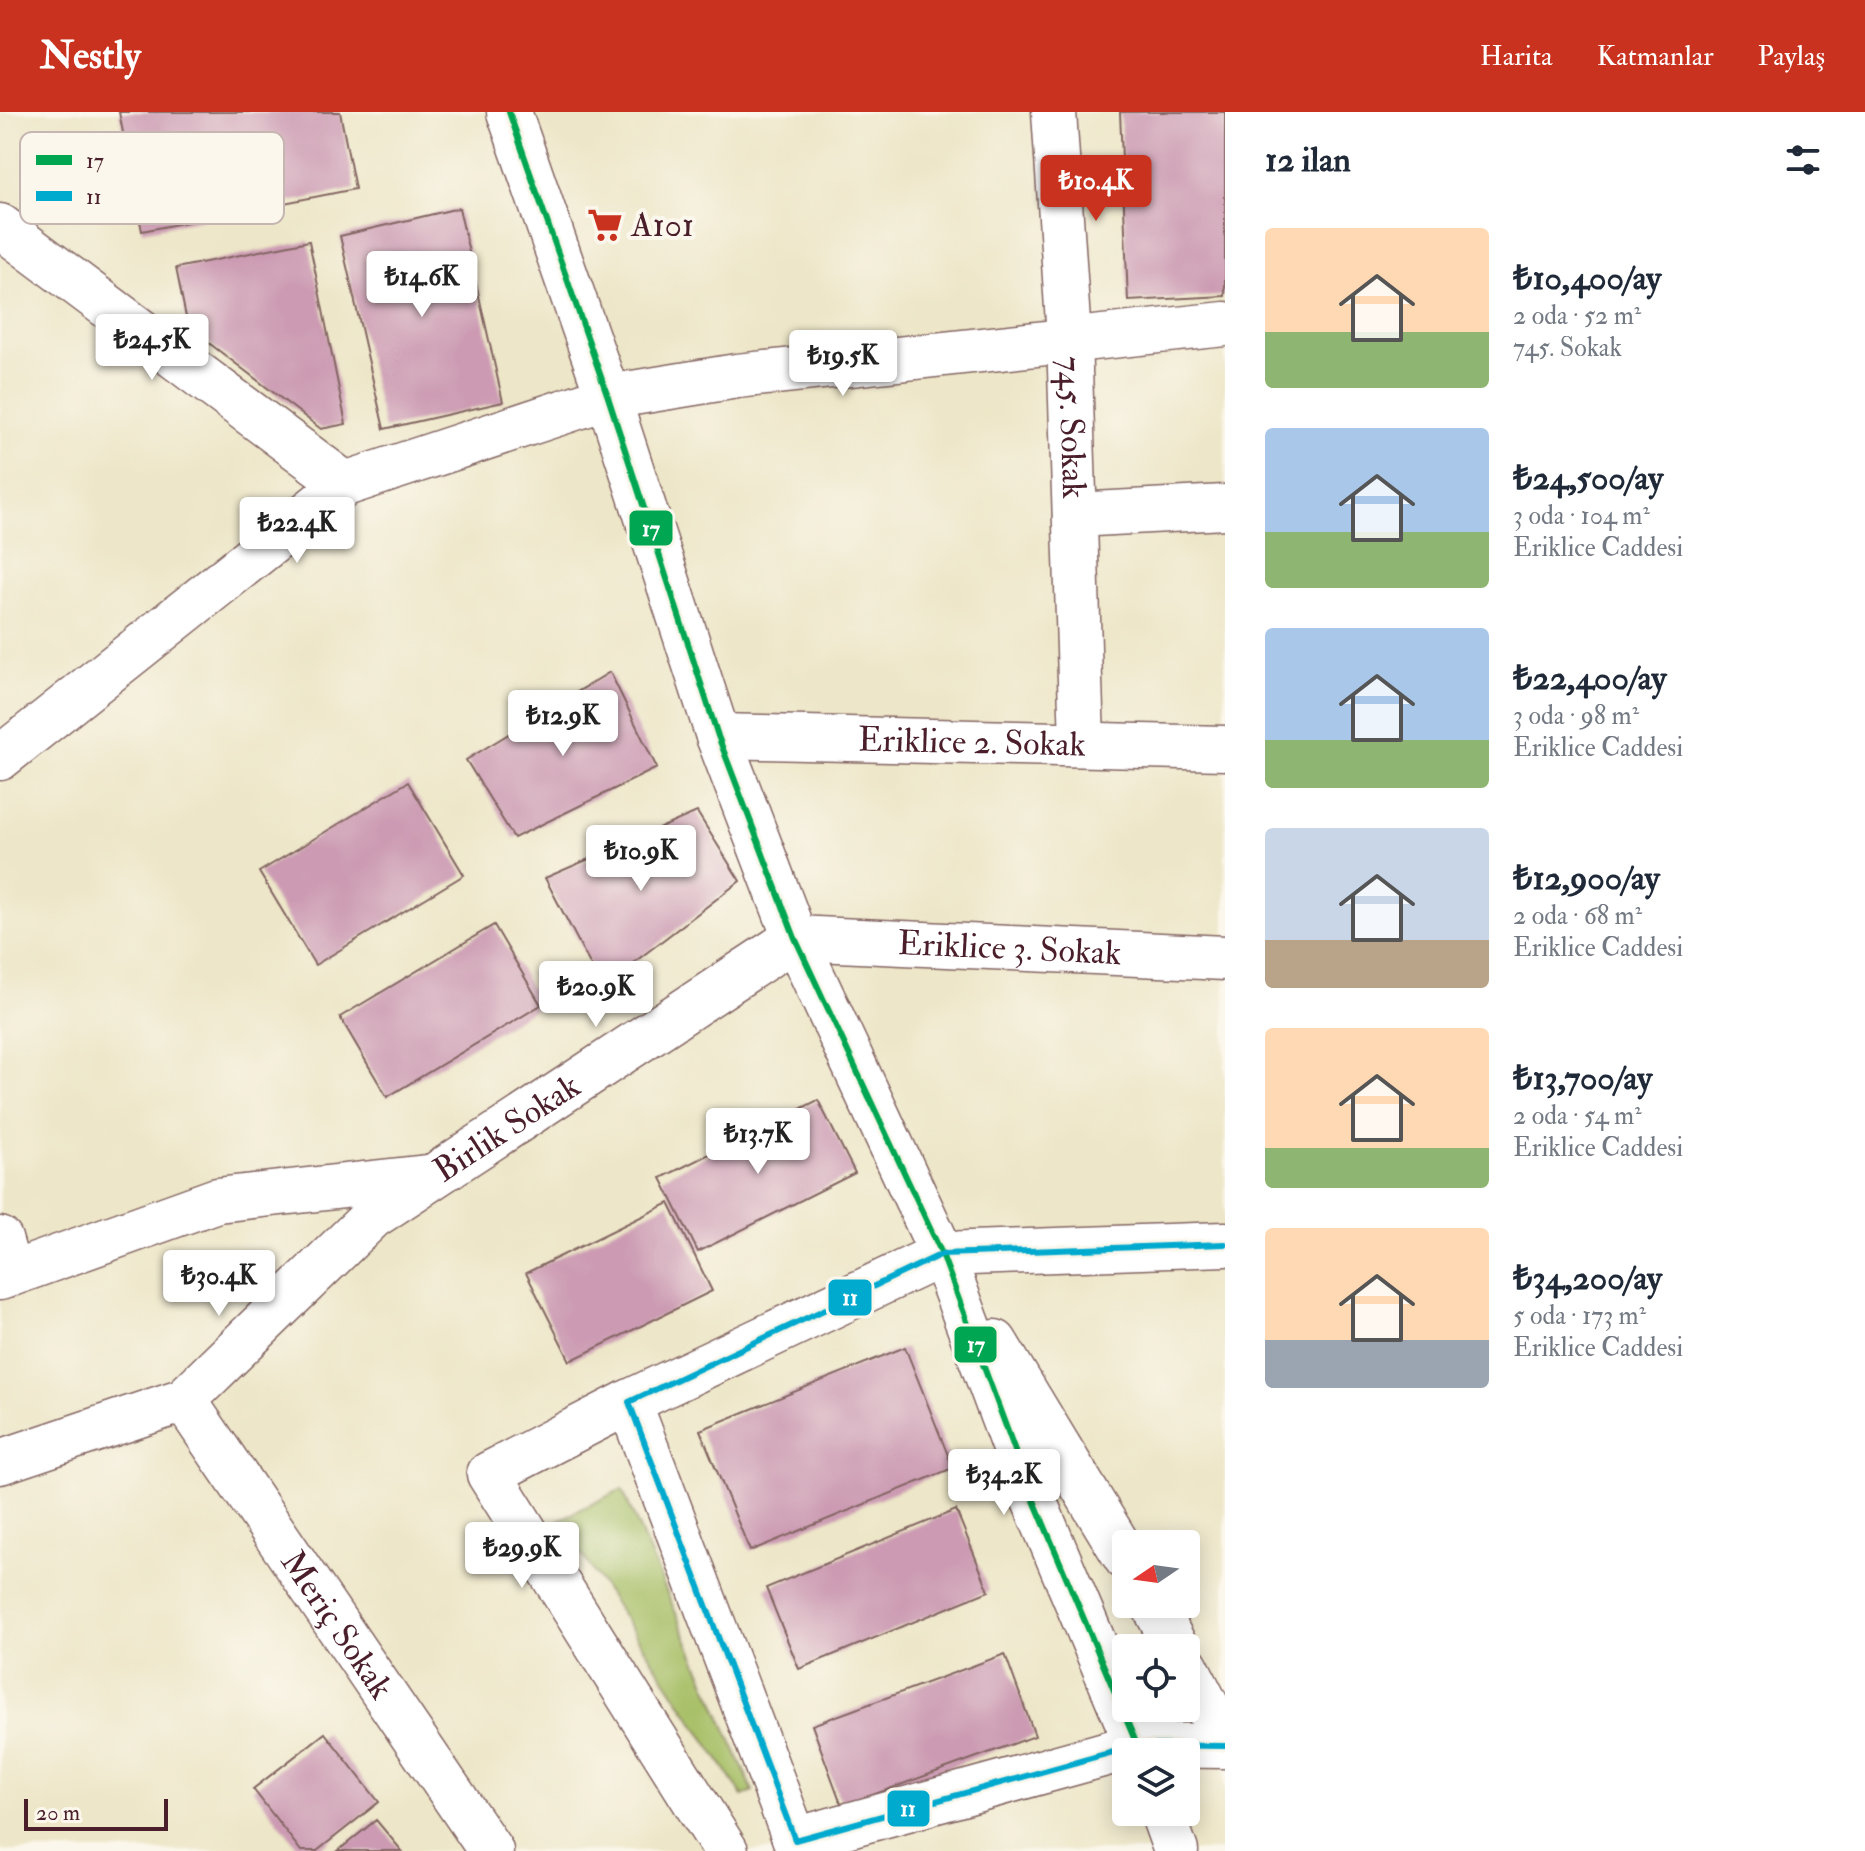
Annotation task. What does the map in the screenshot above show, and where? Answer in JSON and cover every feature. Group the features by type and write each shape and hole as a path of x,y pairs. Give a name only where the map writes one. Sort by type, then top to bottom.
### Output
{"street":[{"path":"509,112 608,397 718,736 795,938 942,1254 1030,1491 1134,1738"},
{"name":"745. Sokak","path":"1054,112 1069,338 1082,742"},
{"path":"0,226 345,484"},
{"path":"0,758 345,484 608,397 737,376 1069,338 1225,324"},
{"path":"1075,515 1225,507"},
{"name":"Eriklice 2. Sokak","path":"718,736 1082,742 1225,748"},
{"name":"Eriklice 3. Sokak","path":"795,938 1225,958"},
{"name":"Birlik Sokak","path":"3,1264 217,1200 434,1176 795,938"},
{"path":"0,1462 184,1400 372,1217 434,1176"},
{"path":"726,1851 489,1474 629,1402 942,1254 1225,1244"},
{"path":"942,1254 1112,1535"},
{"name":"Meriç Sokak","path":"184,1400 491,1851"},
{"path":"629,1402 780,1846 1112,1756"},
{"path":"1200,1694 1225,1743 1200,1745"},
{"path":"1167,1826 1176,1851"}],"green space":[{"path":"622,1489 753,1791 743,1796 559,1520"}],"building":[{"path":"119,112 340,112 355,189 284,203 284,132 123,132"},
{"path":"1120,112 1225,112 1225,296 1128,301"},
{"path":"459,208 503,402 384,429 340,236"},
{"path":"141,224 178,224 142,231"},
{"path":"309,241 346,424 321,429 188,327 176,268"},
{"path":"610,672 657,768 514,838 466,760"},
{"path":"408,782 464,875 315,965 259,872"},
{"path":"697,812 740,881 602,987 545,878"},
{"path":"494,925 541,1005 387,1097 340,1017"},
{"path":"818,1100 855,1173 698,1252 661,1178"},
{"path":"669,1203 712,1291 570,1361 526,1273"},
{"path":"905,1347 953,1468 750,1551 700,1430"},
{"path":"956,1510 989,1591 799,1669 766,1588"},
{"path":"1005,1654 1035,1736 842,1806 812,1725"},
{"path":"325,1733 379,1802 317,1851 301,1851 253,1789"},
{"path":"376,1820 402,1851 338,1851"}],"transit line":[{"name":"17","path":"509,112 608,397 718,736 795,938 942,1254 1030,1491 1134,1738"},
{"name":"11","path":"1225,1244 942,1254 629,1402 795,1840 1138,1745 1225,1746"}],"place":[{"name":"A101","path":"605,225"}]}
